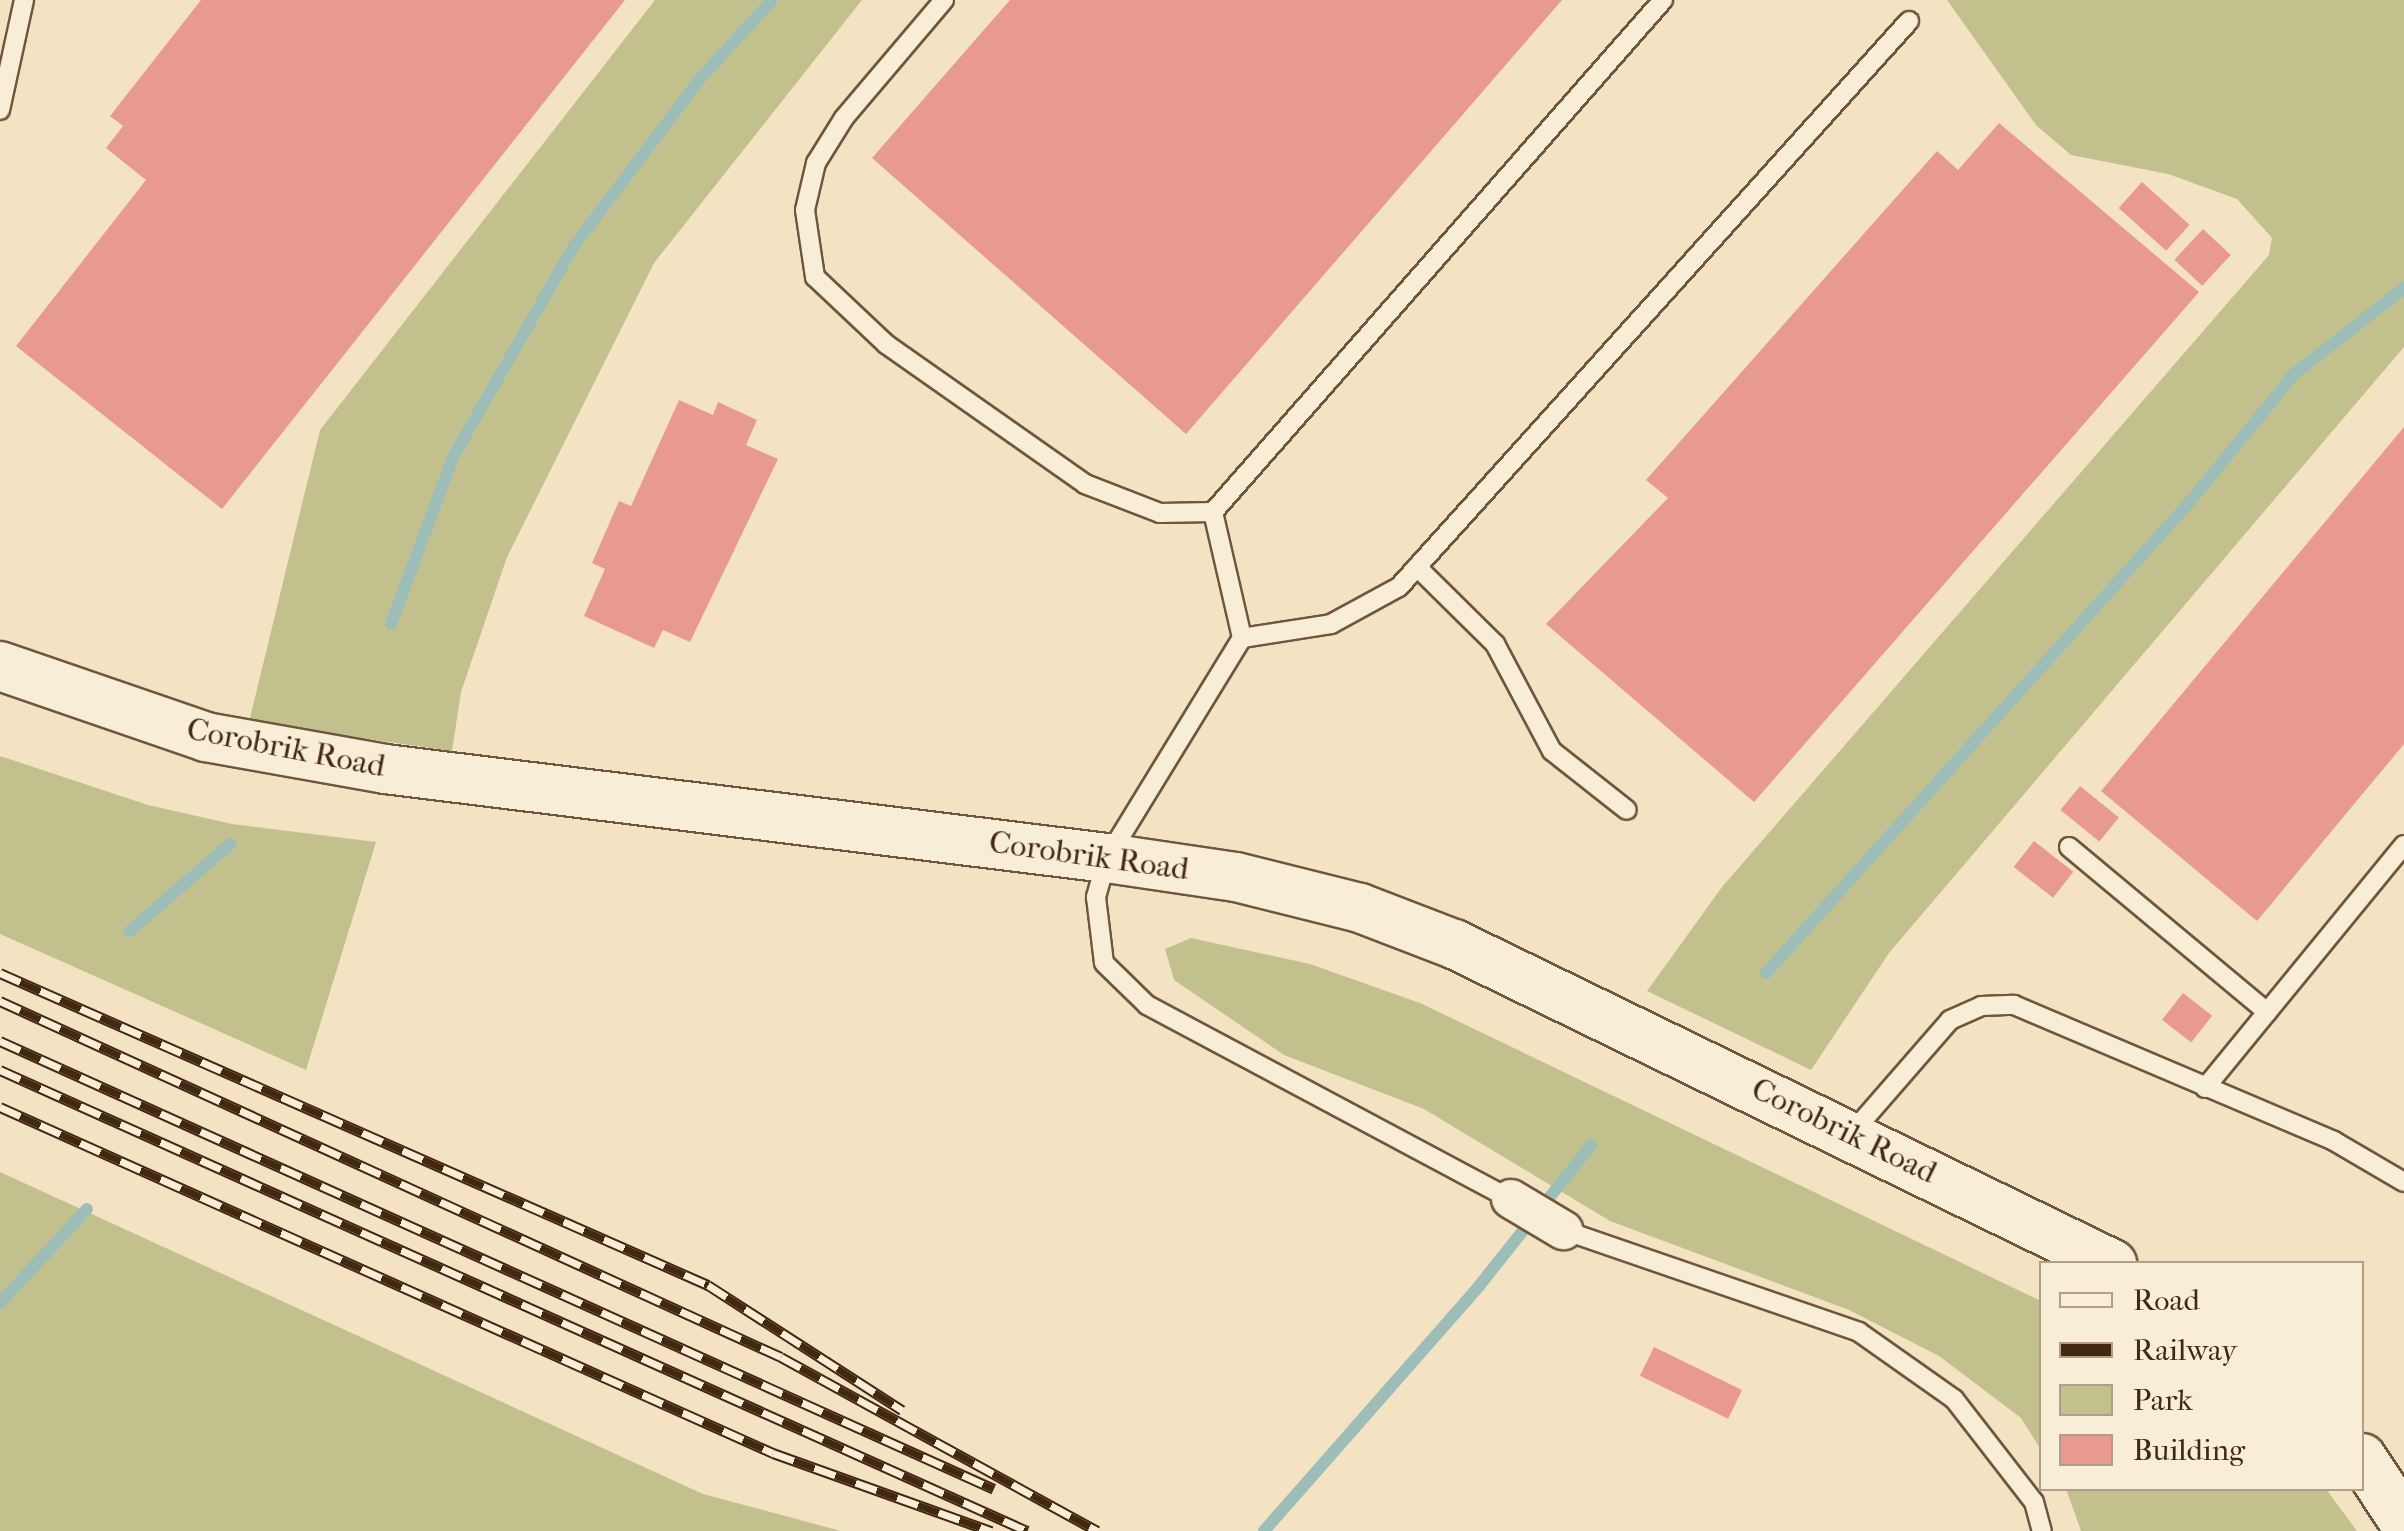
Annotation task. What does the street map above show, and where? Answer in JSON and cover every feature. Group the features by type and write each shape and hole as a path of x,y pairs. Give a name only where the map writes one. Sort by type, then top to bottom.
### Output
{"street":[{"name":"Corobrik Road","path":"0,666 206,736 385,769 1108,858 1236,877 1360,908 1454,944 2106,1261"},
{"path":"1511,1199 1563,1230"},
{"path":"2364,1461 2404,1522"}],"lane":[{"path":"0,110 24,0"},
{"path":"944,0 844,118 816,163 804,210 815,277 886,344 1085,484 1160,513 1213,512 1663,0"},
{"path":"1242,638 1360,613 1417,567 1909,21"},
{"path":"1213,512 1242,638 1108,858 1096,896 1098,946 1128,990 1511,1199"},
{"path":"1417,567 1495,644 1552,751 1628,810"},
{"path":"2205,1088 2404,845"},
{"path":"2068,847 2267,1012"},
{"path":"1850,1134 1922,1046 1950,1020 1981,1006 2014,1005 2334,1140 2404,1182"},
{"path":"1563,1230 1859,1332 1954,1399 2025,1488 2042,1531"}],"green space":[{"path":"655,0 862,0 654,263 507,557 461,692 452,751 249,722 320,430"},
{"path":"1947,0 2404,0 2404,347 1889,953 1811,1070 1647,991 1722,887 2269,255 2272,238 2237,199 2168,174 2071,155 2036,125"},
{"path":"0,756 148,805 232,824 376,842 306,1070 0,934"},
{"path":"1191,938 1310,964 1420,1003 2039,1300 2039,1447 2021,1418 1939,1356 1849,1310 1610,1221 1424,1109 1284,1055 1174,980 1165,949"},
{"path":"0,1172 703,1494 841,1531 0,1531"},
{"path":"2067,1491 2327,1491 2357,1531 2081,1531"}],"building":[{"path":"201,0 625,0 222,509 16,346 146,180 106,148 123,126 110,116"},
{"path":"1010,0 1562,0 1186,434 872,158"},
{"path":"1999,123 2199,292 1754,802 1546,624 1668,498 1646,480 1937,151 1958,170"},
{"path":"2142,182 2190,225 2166,251 2119,208"},
{"path":"2203,229 2231,255 2202,286 2174,260"},
{"path":"679,400 713,415 718,402 757,420 746,445 778,459 690,642 663,630 654,648 584,616 605,569 592,563 619,501 631,506"},
{"path":"2404,427 2404,744 2257,921 2101,791"},
{"path":"2080,786 2119,817 2099,842 2060,810"},
{"path":"2034,841 2073,872 2053,898 2014,867"},
{"path":"2183,993 2212,1016 2191,1043 2162,1020"},
{"path":"1654,1347 1742,1390 1728,1419 1640,1376"}],"waterway":[{"path":"391,624 453,457 574,246 699,80 772,0"},
{"path":"1766,973 2188,504 2294,374 2404,288"},
{"path":"130,931 230,844"},
{"path":"1264,1531 1479,1286 1591,1145"},
{"path":"0,1303 87,1209"}],"railway":[{"path":"0,973 708,1285 902,1410"},
{"path":"0,1001 781,1357 1097,1531"},
{"path":"0,1041 994,1489"},
{"path":"0,1070 1027,1531"},
{"path":"0,1107 773,1453 991,1531"}]}
